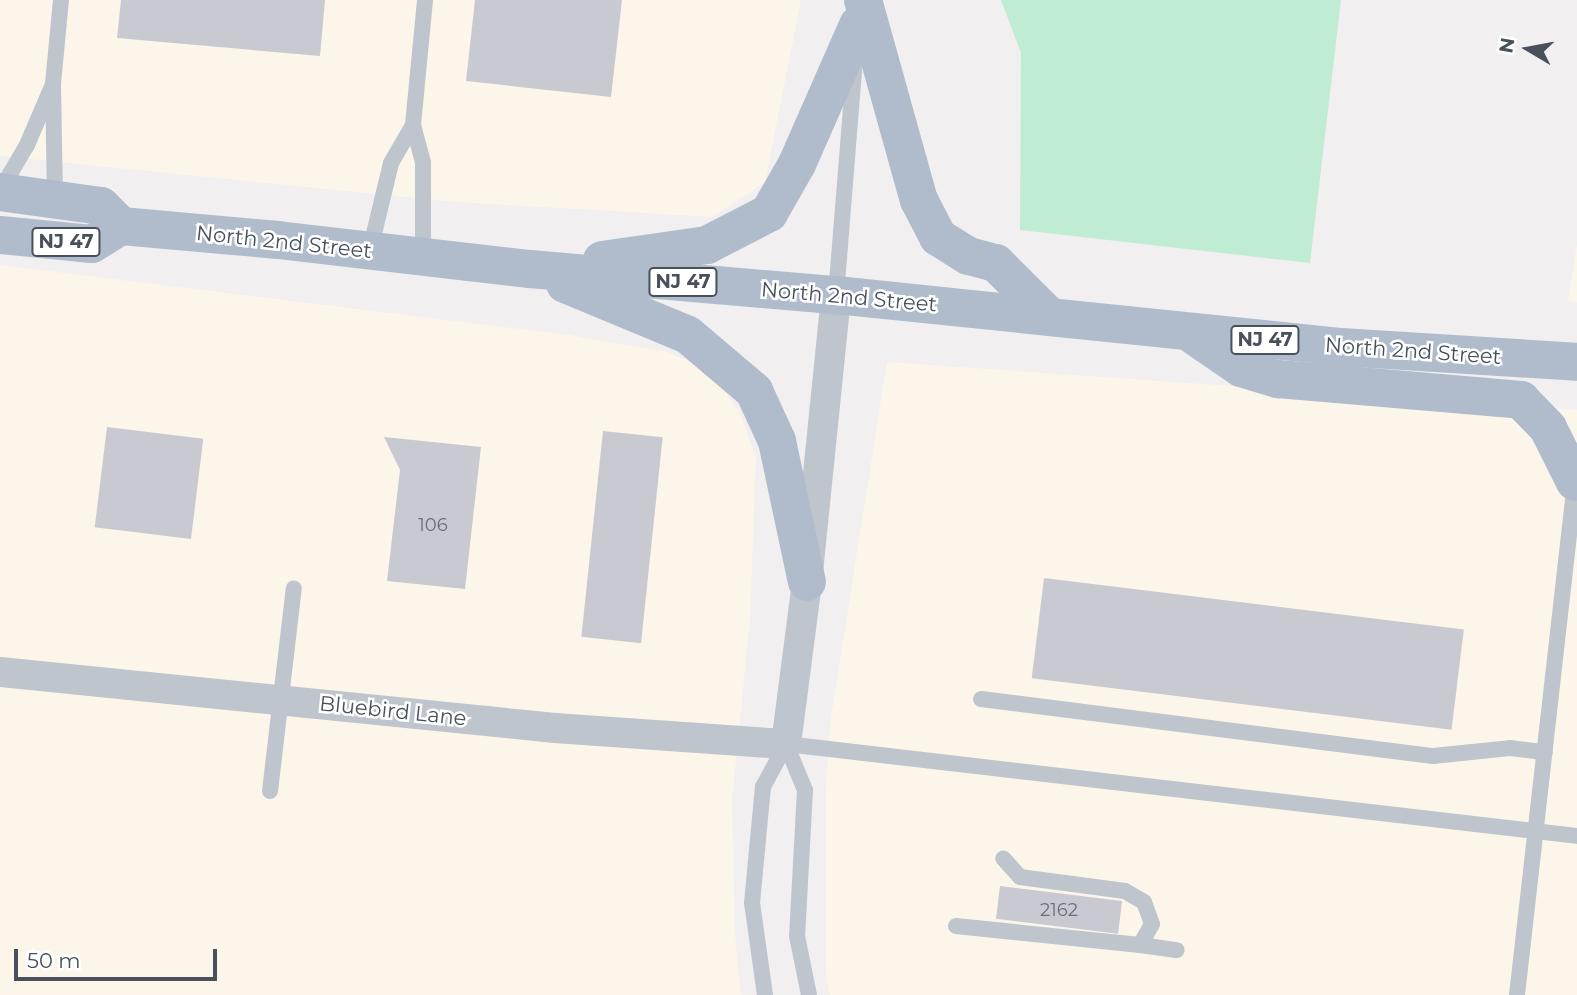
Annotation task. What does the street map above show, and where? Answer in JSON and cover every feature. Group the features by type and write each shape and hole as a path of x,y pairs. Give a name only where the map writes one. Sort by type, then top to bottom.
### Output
{"main road":[{"path":"530,270 706,245 769,213 797,163 861,8"},
{"path":"861,8 919,200 938,236 969,256 996,263 1050,317"},
{"name":"NJ 47","path":"0,191 101,206 121,226 92,244 0,236"},
{"name":"North 2nd Street","path":"121,226 370,250 530,270 836,295 1342,347 1577,362"},
{"path":"530,270 688,335 754,391 777,441 807,582"},
{"path":"1188,332 1241,368 1278,379 1521,400 1548,428 1576,479"}],"street":[{"path":"786,744 807,582 836,295"},
{"name":"Bluebird Lane","path":"0,672 555,727 786,744"}],"lane":[{"path":"55,198 54,84 61,0"},
{"path":"423,257 423,163 413,125 425,0"},
{"path":"836,295 861,8"},
{"path":"0,191 27,145 54,84"},
{"path":"370,250 391,163 413,125"},
{"path":"1517,995 1576,479"},
{"path":"270,792 293,588"},
{"path":"981,699 1433,756 1510,748 1545,752"},
{"path":"786,744 1577,836"},
{"path":"765,995 752,903 763,787 786,744"},
{"path":"786,744 805,790 797,936 809,995"},
{"path":"1003,858 1020,877 1125,891 1144,902 1152,924 1140,945"},
{"path":"956,926 1177,950"}],"shaded area":[{"path":"0,0 801,0 765,182 713,217 455,202 0,156"},
{"path":"1577,243 1577,302 1568,301"},
{"path":"0,265 570,335 667,352 709,369 741,415 756,459 750,620 732,800 735,934 741,995 0,995"},
{"path":"887,362 1577,410 1577,995 830,995 826,975 826,790 830,724"}],"green space":[{"path":"1001,0 1341,0 1310,263 1020,230 1021,53"}],"building":[{"path":"121,0 325,0 320,56 117,38"},
{"path":"475,0 622,0 611,97 466,81"},
{"path":"107,427 203,439 191,539 95,527"},
{"path":"603,431 663,437 641,643 581,637"},
{"path":"384,437 481,447 465,589 387,581 400,470"},
{"path":"1044,578 1464,630 1452,730 1032,678"},
{"path":"1000,886 1122,901 1118,934 996,919"}]}
